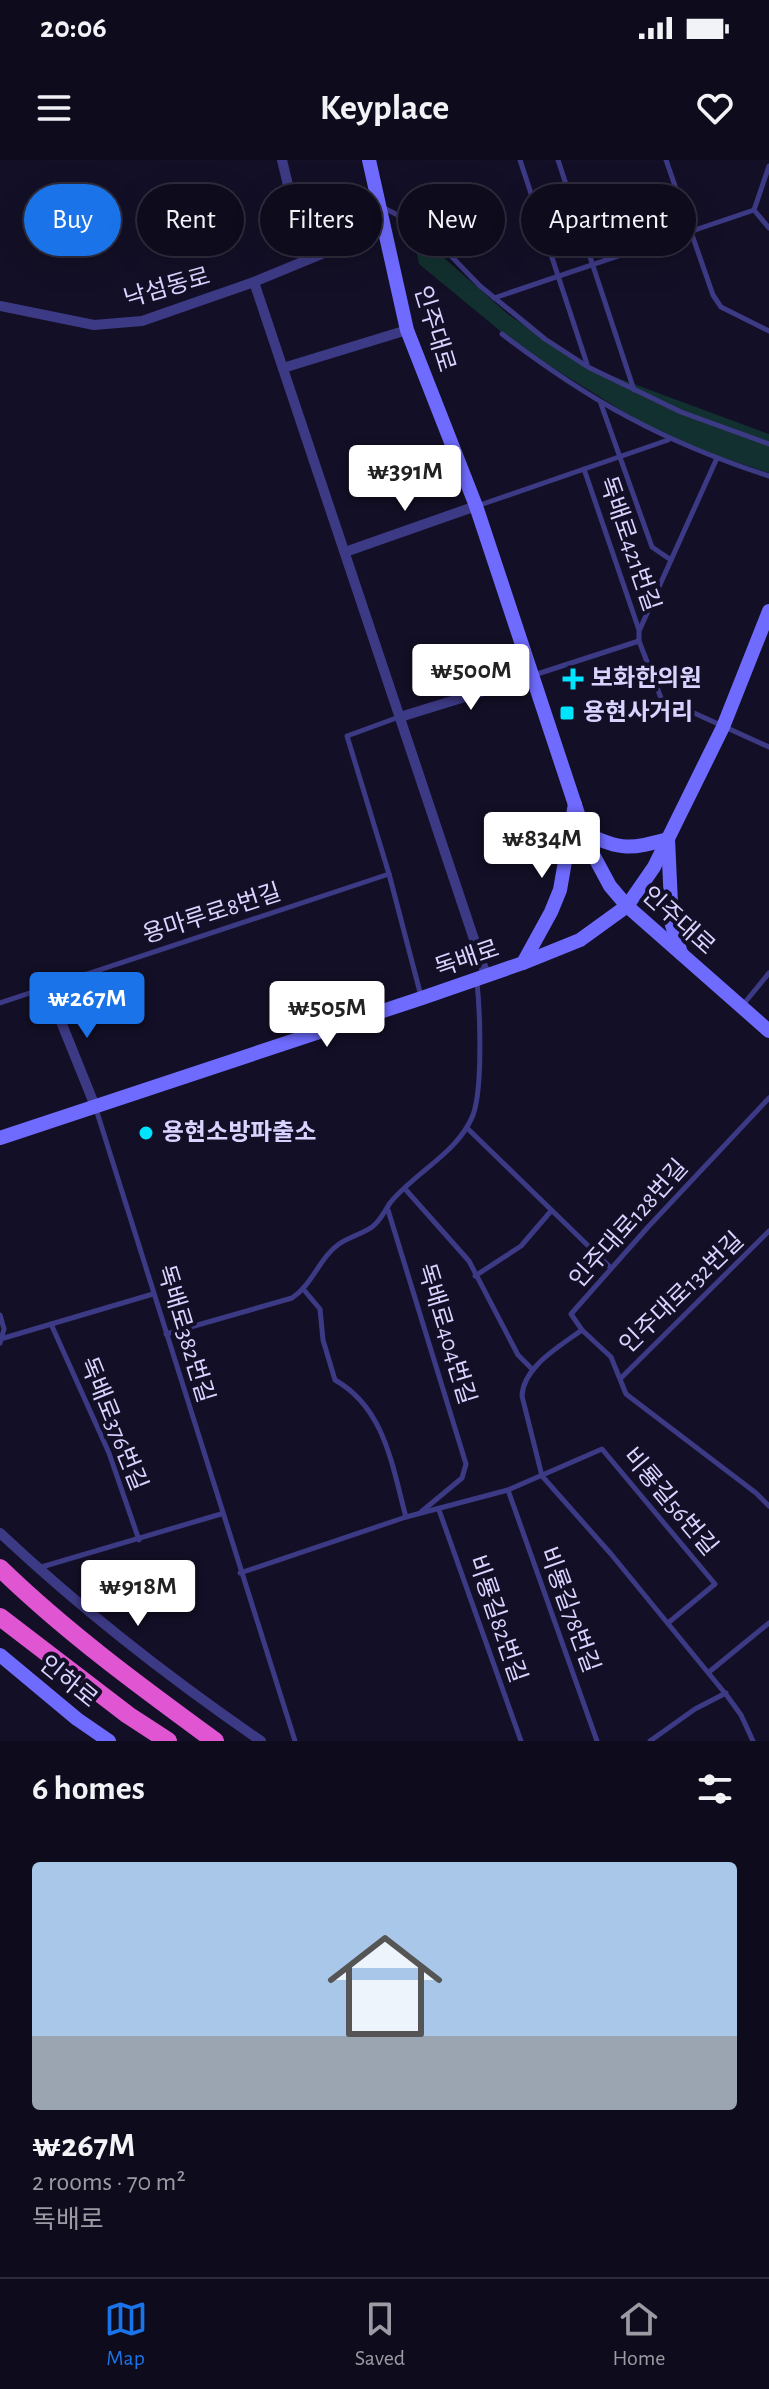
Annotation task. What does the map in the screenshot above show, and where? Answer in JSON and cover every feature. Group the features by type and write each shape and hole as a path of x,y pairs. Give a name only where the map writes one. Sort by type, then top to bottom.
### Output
{"highway":[{"path":"0,1568 27,1594 141,1687 215,1741"},
{"path":"0,1617 128,1715 168,1741"}],"main road":[{"name":"인주대로","path":"369,160 373,184"},
{"name":"인주대로","path":"382,229 407,330 476,506 585,833 610,886 627,906 769,1031"},
{"name":"독배로","path":"0,1138 422,998 580,940 627,906 654,867 723,727 769,611"},
{"path":"523,963 560,890 575,804"},
{"path":"585,833 609,846 640,846 668,839 672,925 682,956"},
{"name":"인하로","path":"0,1655 77,1719 109,1741"}],"street":[{"path":"282,160 306,260"},
{"name":"낙섬동로","path":"0,306 94,325 142,321 254,282 316,256"},
{"path":"254,282 400,717 481,977"},
{"path":"283,368 407,330"},
{"path":"345,552 476,506"},
{"path":"400,717 533,676"},
{"path":"47,987 95,1106"},
{"path":"0,1533 38,1568 198,1698 261,1741"}],"lane":[{"path":"520,160 588,367"},
{"path":"558,160 634,390"},
{"path":"666,160 674,184"},
{"path":"754,210 769,166"},
{"path":"382,207 425,229 494,298 545,339 588,367 729,431 769,444"},
{"path":"696,230 754,210"},
{"path":"754,210 769,228"},
{"path":"696,246 713,295 721,307 769,331"},
{"path":"494,298 620,256"},
{"path":"502,334 601,404 669,440 769,476"},
{"path":"601,404 652,547 671,560 717,458"},
{"path":"476,506 669,440"},
{"name":"독배로421번길","path":"584,469 639,630 639,641 661,698 769,747"},
{"name":"독배로421번길","path":"639,630 671,560"},
{"path":"533,676 639,641"},
{"path":"400,717 347,736 422,998"},
{"name":"용마루로8번길","path":"0,1003 389,874"},
{"path":"741,1007 769,973"},
{"path":"166,1334 292,1298 304,1290 335,1247 370,1229 467,1128 477,1094 481,977"},
{"name":"인주대로128번길","path":"533,1370 582,1330 571,1314 769,1098"},
{"name":"독배로382번길","path":"95,1106 295,1741"},
{"path":"467,1128 611,1268"},
{"name":"독배로404번길","path":"406,1190 469,1261 475,1276"},
{"name":"독배로404번길","path":"387,1209 466,1470 462,1478 420,1514"},
{"path":"551,1211 521,1246 475,1276 518,1355 533,1370 522,1385 522,1396 542,1476 726,1693 753,1741"},
{"name":"인주대로132번길","path":"620,1379 769,1231"},
{"path":"304,1290 320,1309 323,1340 335,1380 349,1388 380,1428 406,1517"},
{"path":"0,1315 2,1340 153,1294"},
{"name":"독배로376번길","path":"51,1324 109,1453 139,1540"},
{"path":"582,1330 611,1357 626,1394 769,1506"},
{"name":"비룡길56번길","path":"542,1476 602,1449 715,1584 668,1623"},
{"path":"240,1573 406,1517 508,1490 542,1476"},
{"name":"비룡길78번길","path":"508,1490 597,1741"},
{"name":"비룡길82번길","path":"439,1510 521,1741"},
{"path":"38,1568 221,1514"},
{"path":"709,1672 769,1623"},
{"path":"650,1741 695,1709 726,1693"}],"green space":[{"path":"417,256 442,256 509,315 588,367 769,434 769,473 669,440 521,348 419,264"}],"place":[{"name":"보화한의원","path":"573,679"},
{"name":"용현사거리","path":"567,713"},
{"name":"용현소방파출소","path":"146,1133"}]}
